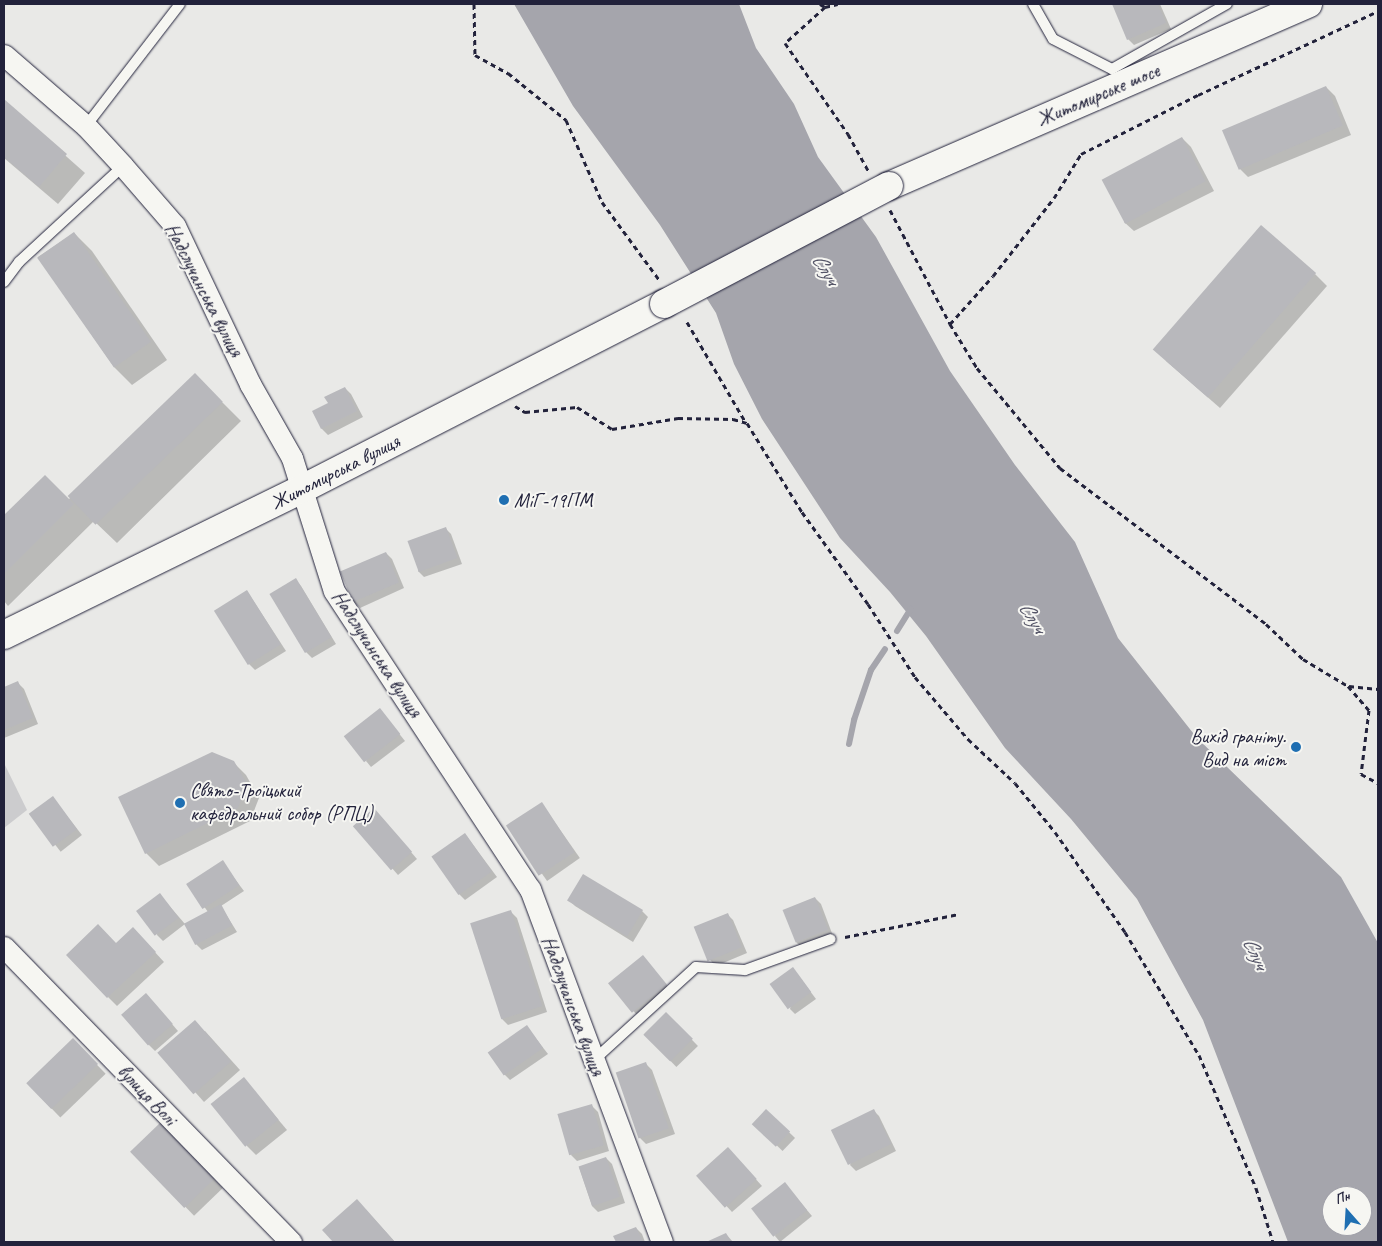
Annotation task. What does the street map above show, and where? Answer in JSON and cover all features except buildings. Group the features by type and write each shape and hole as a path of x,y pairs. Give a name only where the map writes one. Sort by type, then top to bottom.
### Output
{"main road":[{"name":"Житомирське шосе","path":"662,294 882,188 1308,4"},
{"name":"Житомирська вулиця","path":"4,635 300,490 662,294"}],"street":[{"name":"Надслучанська вулиця","path":"4,55 86,126 175,226 250,384 292,458 300,490 334,591 530,889 662,1242"},
{"name":"вулиця Волі","path":"4,948 290,1242"}],"lane":[{"path":"86,126 180,4"},
{"path":"1033,4 1053,39 1112,69 1227,4"},
{"path":"4,282 19,262 123,166"},
{"path":"594,1060 696,967 745,970 832,939"}],"path":[{"path":"474,4 475,55 508,73 566,120 602,202 662,294"},
{"path":"820,4 825,7"},
{"path":"838,4 825,7 785,43 848,134 882,188 950,324 977,368 1060,468 1266,624 1304,659 1348,686 1369,710 1361,774 1378,782"},
{"path":"950,324 994,276 1054,198 1081,154 1198,95 1378,11"},
{"path":"687,322 802,512 868,604 915,678 968,739 1015,783 1055,832 1125,932 1199,1055 1256,1188 1273,1242"},
{"path":"508,402 525,412 577,407 612,430 678,418 733,419 747,423"},
{"path":"1348,686 1378,689"},
{"path":"832,939 959,914"}],"shaded area":[{"path":"4,763 27,810 4,828"}],"water":[{"name":"Случ","path":"514,4 739,4 756,48 794,104 818,157 876,237 950,371 1015,465 1075,542 1118,638 1197,738 1341,877 1378,943 1378,1242 1288,1242 1203,1020 1137,899 1071,819 1005,748 926,636 890,592 840,538 762,419 734,364 716,313 660,225 573,106"}],"waterway":[{"path":"897,631 911,609"},
{"path":"849,744 854,720 871,670 885,649"}],"place":[{"name":"МіГ-19ПМ","path":"504,500"},
{"name":"Вихід граніту. Вид на міст","path":"1296,747"},
{"name":"Свято-Троїцький кафедральний собор (РПЦ)","path":"180,803"}]}
